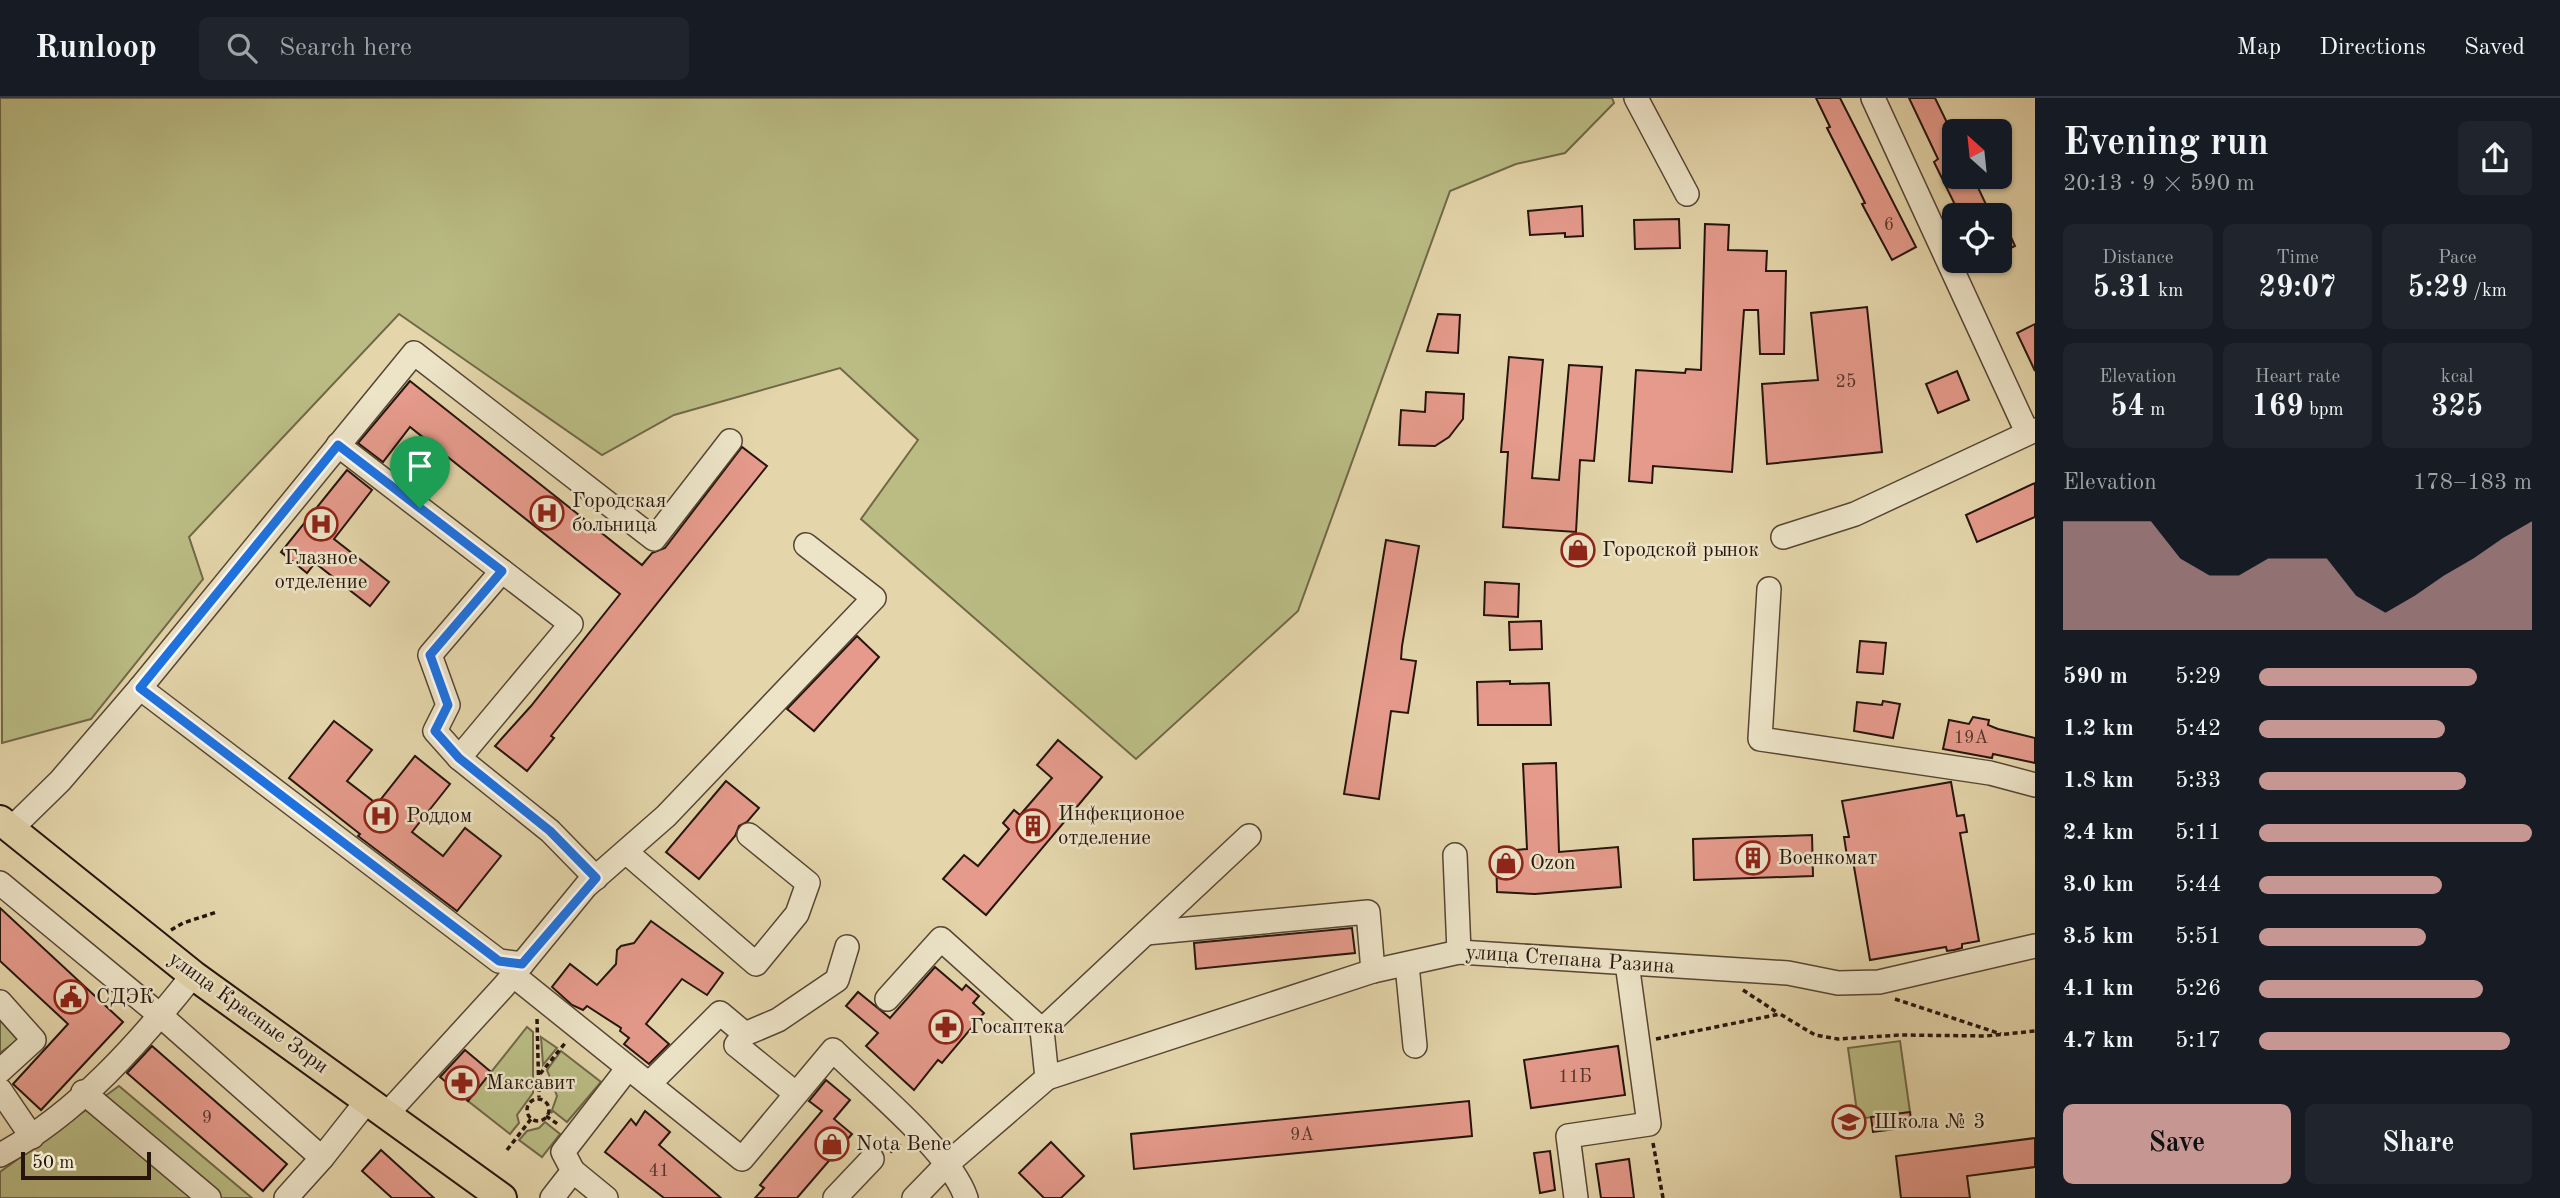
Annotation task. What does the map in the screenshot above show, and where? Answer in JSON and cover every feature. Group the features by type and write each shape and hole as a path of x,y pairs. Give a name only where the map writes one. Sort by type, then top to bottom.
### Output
{"main road":[{"name":"улица Красные Зори","path":"6,825 193,975 502,1198"}],"street":[{"path":"1636,98 1687,194"},
{"path":"1783,537 1855,514 2031,431 1873,98"},
{"path":"6,825 60,781 140,688 414,353 654,539 730,440"},
{"path":"338,445 571,624 459,758"},
{"path":"286,1198 322,1158 377,1108 518,969 596,878 666,816 874,598 806,545"},
{"path":"502,571 430,655 448,705 435,731 459,758 550,831 596,878"},
{"path":"1769,589 1760,739 1990,773 2035,785"},
{"path":"140,688 499,961 518,969 537,994 742,1159 833,1050 946,1165 962,1187 966,1198"},
{"path":"626,852 757,964 797,914 808,883 749,835"},
{"path":"1042,1030 1249,836"},
{"path":"1455,855 1460,952"},
{"path":"0,883 161,1016 322,1158"},
{"path":"1146,933 1368,912 1373,971"},
{"path":"887,999 941,939 1042,1030 1047,1078"},
{"name":"улица Степана Разина","path":"914,1198 946,1165 1047,1078 1373,971 1460,952 1788,973 1838,983 1879,982 2035,946"},
{"path":"795,1093 736,1045 745,1034 778,1020 837,980 847,947"},
{"path":"1576,1198 1568,1136 1649,1124 1628,963"},
{"path":"1408,965 1416,1046"},
{"path":"0,1155 32,1137 120,1063 193,975"},
{"path":"0,1002 33,1040 0,1071"},
{"path":"649,1084 720,1013 745,1034"},
{"path":"606,1198 573,1171 563,1152 628,1068"},
{"path":"0,1090 32,1137"},
{"path":"83,1092 209,1198"},
{"path":"836,1198 872,1159"},
{"path":"552,1198 573,1171"}],"path":[{"path":"163,934 183,922 217,912"},
{"path":"1879,982 1895,999 2003,1034"},
{"path":"1742,989 1815,1035 1838,1039 2035,1031"},
{"path":"537,994 539,1097"},
{"path":"1637,1042 1780,1014"},
{"path":"538,1075 578,1027"},
{"path":"539,1097 547,1100 548,1114 543,1120 531,1119 526,1108 531,1100 539,1097"},
{"path":"507,1150 531,1119"},
{"path":"1649,1124 1663,1198"},
{"path":"872,1159 895,1150 917,1133"}],"green space":[{"path":"0,98 1612,98 1614,103 1565,153 1516,164 1450,191 1298,611 1136,759 861,519 918,440 840,368 674,415 602,455 399,314 189,537 203,579 91,719 2,743"},
{"path":"0,1020 18,1040 0,1053"},
{"path":"527,1027 533,1032 533,1093 517,1115 519,1123 510,1134 468,1101"},
{"path":"541,1037 557,1048 543,1065"},
{"path":"1900,1041 1910,1112 1858,1119 1848,1048"},
{"path":"561,1051 601,1082 567,1122 553,1111 551,1113 557,1096 547,1070"},
{"path":"119,1086 252,1198 0,1198 0,1172"},
{"path":"545,1122 560,1134 542,1157 519,1140 527,1131 539,1128"}],"building":[{"path":"1816,98 1840,98 1916,247 1892,260 1862,204 1865,203 1827,128 1830,127"},
{"path":"1909,98 1935,98 1945,119 1942,119 1942,178 1934,162 1938,159"},
{"path":"1947,189 1979,189 1985,203 1954,203"},
{"path":"1582,206 1583,236 1565,237 1565,233 1530,235 1528,211"},
{"path":"1679,219 1680,248 1635,249 1634,220"},
{"path":"1705,224 1729,225 1728,250 1767,251 1766,271 1786,271 1784,354 1760,354 1758,310 1744,310 1732,472 1653,466 1652,483 1629,481 1636,370 1685,373 1686,369 1701,370"},
{"path":"1867,307 1882,452 1767,464 1762,384 1818,380 1811,313"},
{"path":"1438,314 1460,315 1458,353 1427,351"},
{"path":"2035,324 2035,371 2017,333"},
{"path":"1509,357 1543,360 1532,478 1559,480 1569,365 1602,367 1594,461 1580,460 1576,532 1503,527 1508,452 1501,452"},
{"path":"1957,371 1969,400 1938,413 1926,384"},
{"name":"Городская больница","path":"410,381 642,565 652,553 665,548 742,447 767,466 551,736 554,738 527,771 495,746 531,706 620,594 410,427 383,462 358,443"},
{"path":"1426,392 1464,394 1463,419 1449,437 1435,446 1399,445 1401,410 1425,412"},
{"path":"347,470 372,490 334,539 389,582 370,606 315,563 307,573 281,552"},
{"path":"2035,483 2035,517 1977,542 1966,515"},
{"path":"1386,540 1419,546 1401,659 1416,661 1408,713 1391,711 1379,799 1344,794"},
{"path":"1485,582 1519,584 1518,617 1484,615"},
{"path":"1541,621 1542,649 1510,650 1509,622"},
{"path":"857,636 879,657 814,731 787,709"},
{"path":"1860,641 1886,643 1883,674 1857,672"},
{"path":"1510,681 1510,684 1549,683 1551,725 1478,725 1477,682"},
{"path":"1883,701 1900,704 1893,738 1854,731 1857,702 1882,705"},
{"path":"1973,717 1989,720 1988,725 1998,729 2035,738 2035,763 1993,754 1992,758 1943,749 1949,720 1969,724"},
{"name":"Роддом","path":"334,721 372,750 347,781 377,804 415,756 450,784 412,832 443,856 465,828 501,856 457,911 358,836 360,834 289,778"},
{"name":"Инфекционое отделение","path":"1058,740 1102,777 986,915 943,879 964,855 978,866 1009,829 1003,823 1014,810 1020,815 1052,778 1037,765"},
{"path":"1556,763 1559,852 1618,847 1621,887 1535,894 1497,892 1496,852 1527,849 1523,764"},
{"path":"726,781 759,808 747,822 739,826 735,836 699,879 666,852"},
{"path":"1951,782 1957,816 1964,815 1967,832 1960,833 1979,941 1962,944 1962,948 1954,950 1947,951 1946,947 1870,960 1852,855 1847,856 1844,837 1849,837 1842,801"},
{"name":"Военкомат","path":"1812,835 1813,876 1694,880 1693,839"},
{"path":"0,908 123,1022 41,1110 13,1084 68,1024 0,961"},
{"path":"651,921 723,973 707,995 682,979 646,1024 669,1044 649,1064 624,1044 629,1038 620,1031 621,1028 587,1006 583,1010 572,1005 552,987 570,964 597,985 616,964 617,950 621,946 634,943"},
{"path":"1352,928 1355,953 1196,969 1194,943"},
{"path":"935,967 962,990 966,985 979,996 973,1003 984,1013 942,1063 938,1060 914,1090 866,1046 878,1033 846,1006 858,992 890,1018"},
{"path":"152,1046 287,1164 263,1191 127,1073"},
{"path":"1618,1046 1625,1095 1531,1108 1524,1060"},
{"path":"465,1050 491,1072 468,1101 440,1077"},
{"path":"826,1080 850,1100 834,1119 852,1134 797,1198 755,1198 764,1188 760,1185 822,1111 809,1101"},
{"path":"1469,1101 1472,1136 1134,1169 1131,1134"},
{"path":"645,1111 670,1132 659,1145 721,1198 664,1198 605,1152 631,1119 636,1125"},
{"path":"1910,1112 1912,1127 1873,1132 1871,1117"},
{"path":"2035,1138 2035,1167 1967,1176 1970,1198 1901,1198 1896,1156"},
{"path":"1051,1142 1084,1176 1061,1198 1044,1198 1019,1173"},
{"path":"381,1150 434,1198 392,1198 362,1171"},
{"path":"1550,1151 1555,1190 1540,1193 1534,1153"},
{"path":"1629,1159 1634,1198 1601,1198 1596,1164"}],"place":[{"name":"Городская больница","path":"547,513"},
{"name":"Глазное отделение","path":"321,524"},
{"name":"Городской рынок","path":"1578,550"},
{"name":"Роддом","path":"381,816"},
{"name":"Инфекционое отделение","path":"1033,826"},
{"name":"Военкомат","path":"1753,858"},
{"name":"Ozon","path":"1506,863"},
{"name":"СДЭК","path":"71,997"},
{"name":"Госаптека","path":"946,1027"},
{"name":"Максавит","path":"462,1083"},
{"name":"Школа № 3","path":"1849,1122"},
{"name":"Nota Bene","path":"832,1144"}],"route":[{"path":"338,445 420,508 502,571 430,655 448,705 435,731 459,758 550,831 596,878 586,886 522,964 499,961 140,688 338,445"}]}
